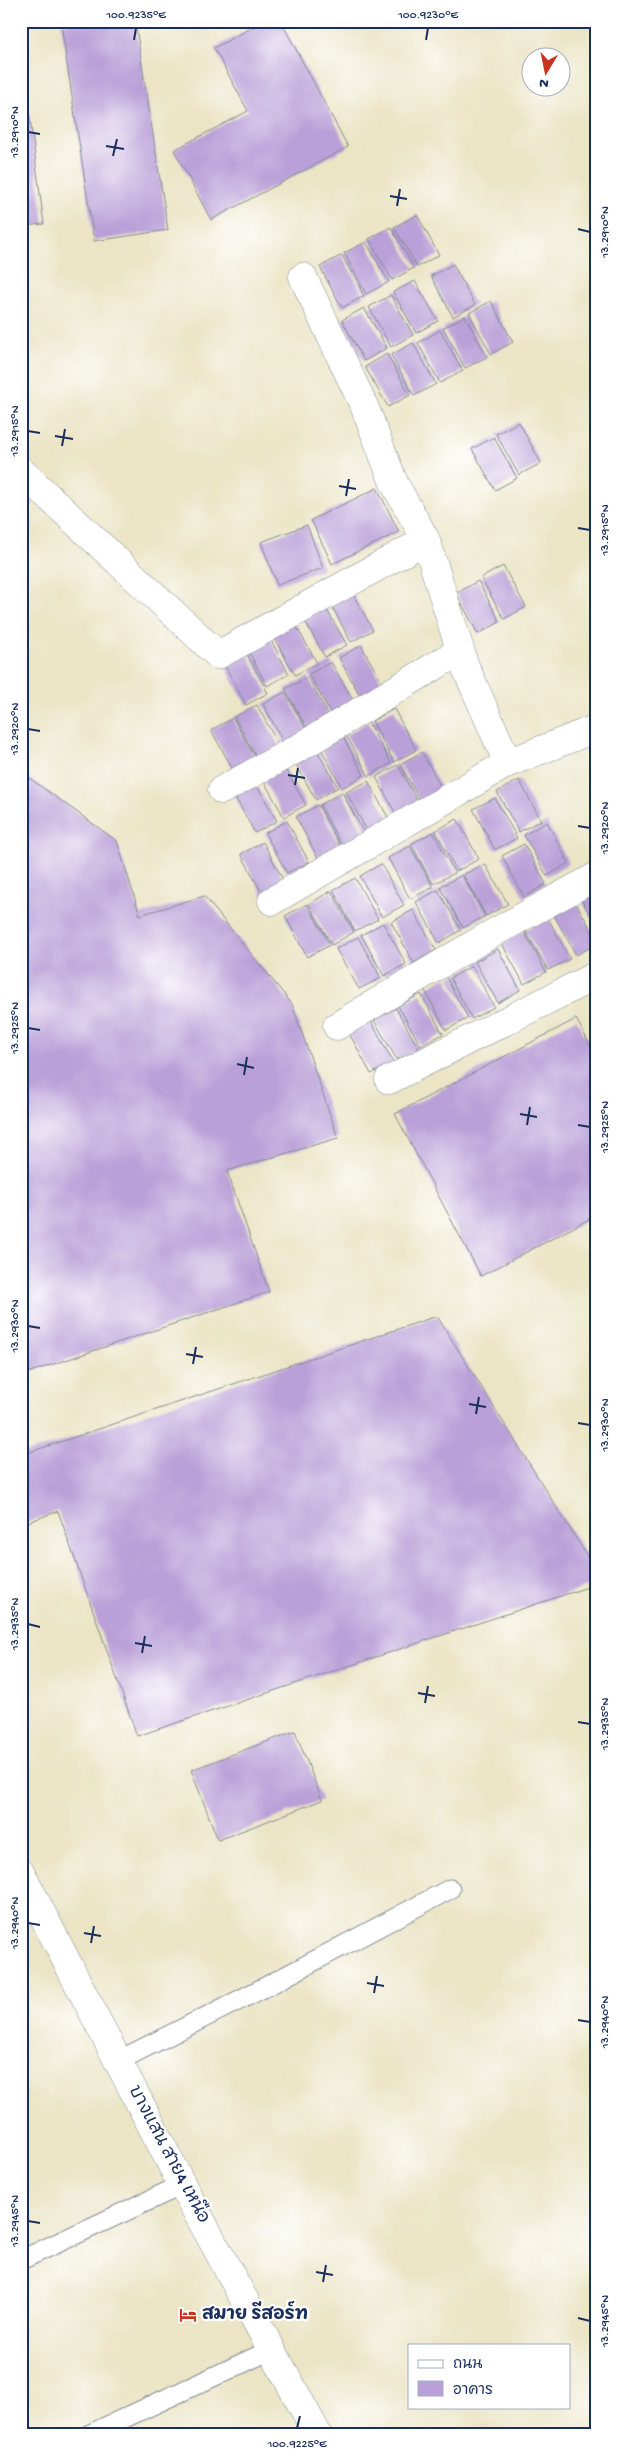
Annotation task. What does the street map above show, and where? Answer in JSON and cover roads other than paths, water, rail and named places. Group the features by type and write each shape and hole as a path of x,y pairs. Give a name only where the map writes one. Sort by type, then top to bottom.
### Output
{"street":[{"path":"303,277 365,408 394,484 426,540 460,651 508,763"},
{"path":"21,471 218,655 426,540"},
{"path":"222,790 302,746 460,651"},
{"path":"272,901 508,763 597,728"},
{"path":"337,1026 486,937 597,876"},
{"path":"389,1080 597,975"},
{"name":"บางแสน สาย4 เหนือ","path":"21,1873 182,2185 273,2349 318,2435"}],"lane":[{"path":"118,2060 267,1986 450,1889"},
{"path":"21,2260 182,2185"},
{"path":"88,2435 273,2349"}],"place":[{"name":"สมาย รีสอร์ท","path":"188,2315"}]}
